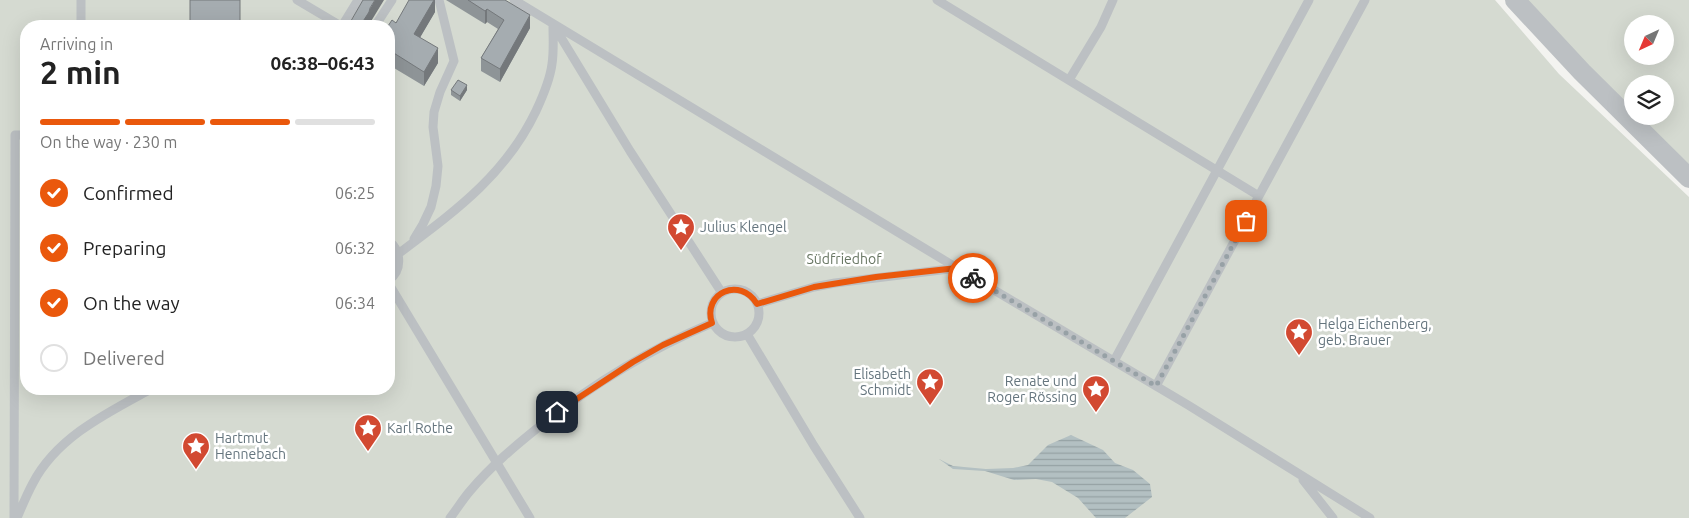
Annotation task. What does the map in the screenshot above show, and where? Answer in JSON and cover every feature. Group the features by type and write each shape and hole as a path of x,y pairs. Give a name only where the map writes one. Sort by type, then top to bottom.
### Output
{"street":[{"path":"1515,0 1582,72 1689,178"}],"lane":[{"path":"81,20 82,0"},
{"path":"297,0 332,20"},
{"path":"346,20 358,0"},
{"path":"380,20 392,0"},
{"path":"410,246 423,224 432,200 438,166 433,127 434,112 440,92 454,61 439,0"},
{"path":"514,0 1156,386 1370,518"},
{"path":"937,0 1259,196"},
{"path":"1069,80 1101,27 1113,0"},
{"path":"1114,361 1309,0"},
{"path":"1156,386 1365,0"},
{"path":"398,254 480,188 498,170 515,148 530,124 542,97 552,66 554,48 553,23"},
{"path":"553,23 630,151 722,293"},
{"path":"16,518 15,135 20,135"},
{"path":"395,247 398,254 398,267 395,274"},
{"path":"757,304 814,287 835,283 957,268"},
{"path":"734,289 740,290 751,296 757,304 758,319 756,325 747,334 735,338 729,337 718,331 712,323 711,308 717,297 722,293 734,289"},
{"path":"395,292 530,518"},
{"path":"450,518 470,490 496,463 557,412 633,362 663,345 712,323"},
{"path":"747,334 814,446 860,518"},
{"path":"16,518 33,482 47,462 62,446 82,428 140,395"},
{"path":"1300,475 1332,518"}],"green space":[{"name":"Südfriedhof","path":"0,0 1495,0 1559,74 1689,197 1689,518 0,518"},
{"path":"1516,0 1689,0 1689,175 1640,125 1674,125 1674,75 1624,75 1624,109"}],"shaded area":[{"path":"1071,435 1103,450 1115,463 1133,470 1150,484 1152,497 1125,518 1096,518 1078,498 1052,482 1036,479 1014,480 985,471 953,469 939,459 953,466 986,469 1013,468 1028,465 1048,445"}],"building":[{"path":"190,0 240,0 240,20 190,20"},
{"path":"363,0 375,0 364,20 351,20"},
{"path":"409,0 434,0 414,34 438,48 424,72 395,54 396,23"},
{"path":"468,0 505,0 530,15 500,69 481,58 504,20"},
{"path":"458,80 467,85 460,96 451,90"}],"way so far":[{"path":"973,278 1156,386 1246,221"}],"place":[{"name":"Julius Klengel","path":"681,251"},
{"name":"Helga Eichenberg, geb. Brauer","path":"1299,356"},
{"name":"Elisabeth Schmidt","path":"930,406"},
{"name":"Renate und Roger Rössing","path":"1096,413"},
{"name":"Karl Rothe","path":"368,452"},
{"name":"Hartmut Hennebach","path":"196,470"}],"route":[{"path":"557,412 633,362 663,345 712,323 710,314 713,302 728,290 734,289 746,292 757,304 814,287 876,277 957,268 973,278"}]}
